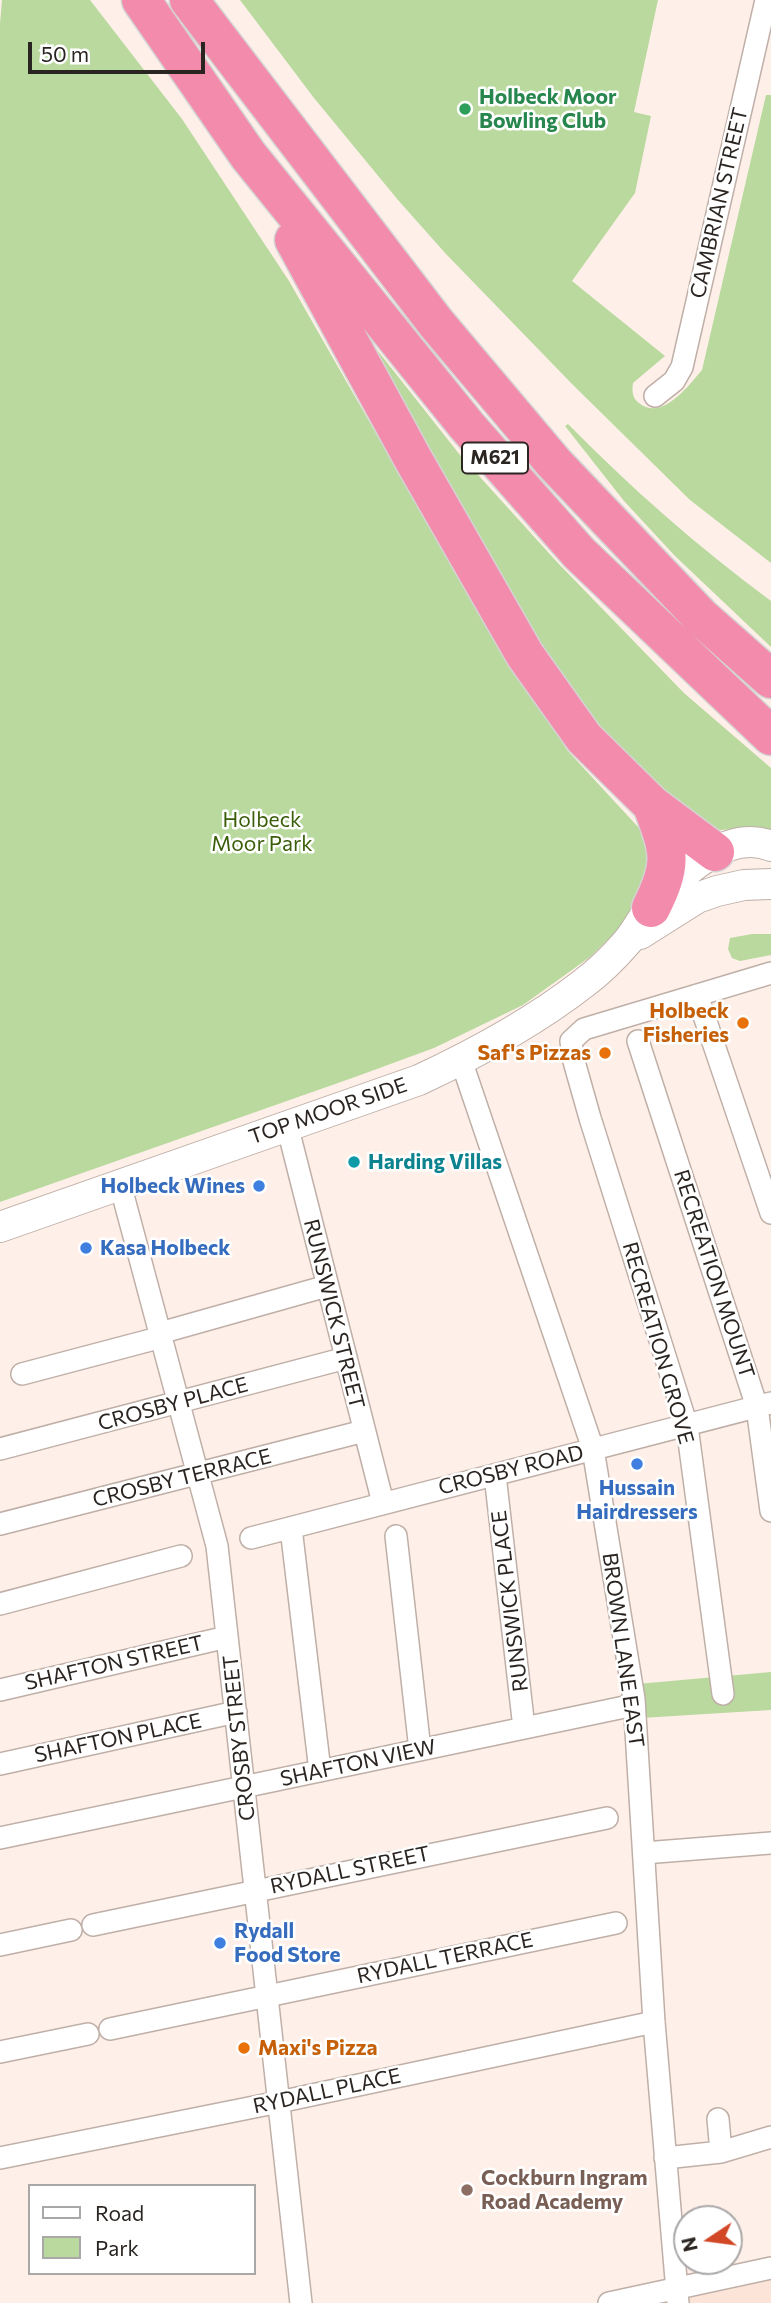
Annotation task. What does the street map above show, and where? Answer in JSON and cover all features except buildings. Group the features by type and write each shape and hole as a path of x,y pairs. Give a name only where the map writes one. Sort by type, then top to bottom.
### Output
{"highway":[{"name":"M621","path":"141,0 248,155 467,426 579,553 771,736"},
{"name":"M621","path":"189,0 436,323 554,463 701,617 771,679"},
{"path":"248,155 413,459 525,655 584,738 652,805 715,852"},
{"path":"651,908 664,882 668,861 663,835 652,805"}],"street":[{"name":"CAMBRIAN STREET","path":"655,396 674,381 682,367 766,0"},
{"name":"TOP MOOR SIDE","path":"0,1227 419,1080 461,1060 556,1004 587,981 628,941 651,908 687,872 715,852 731,844 749,841 771,846"},
{"path":"715,852 771,883"},
{"name":"TOP MOOR SIDE","path":"628,941 697,898 744,885 771,883"},
{"path":"771,973 697,995 771,1213"},
{"name":"RECREATION GROVE","path":"697,995 584,1029 571,1041 573,1058 590,1118 687,1426 723,1693"},
{"name":"RECREATION MOUNT","path":"638,1041 764,1405 771,1511"},
{"name":"BROWN LANE EAST","path":"461,1060 593,1449 634,1705 654,2022 677,2296"},
{"name":"RUNSWICK STREET","path":"287,1125 383,1503"},
{"name":"CROSBY STREET","path":"121,1184 217,1546 301,2303"},
{"path":"22,1374 327,1286"},
{"name":"CROSBY PLACE","path":"0,1449 346,1358"},
{"name":"CROSBY ROAD","path":"251,1538 764,1405"},
{"name":"CROSBY TERRACE","path":"0,1524 364,1431"},
{"name":"RUNSWICK PLACE","path":"495,1475 524,1728"},
{"path":"291,1528 320,1771"},
{"path":"396,1535 420,1750"},
{"path":"0,1604 181,1556"},
{"name":"SHAFTON STREET","path":"0,1690 227,1637"},
{"name":"SHAFTON VIEW","path":"0,1838 634,1705"},
{"name":"SHAFTON PLACE","path":"0,1764 236,1712"},
{"name":"RYDALL STREET","path":"93,1925 607,1818"},
{"path":"644,1853 771,1843"},
{"name":"RYDALL TERRACE","path":"110,2029 615,1923"},
{"path":"0,1945 71,1930"},
{"name":"RYDALL PLACE","path":"0,2158 654,2022"},
{"path":"0,2052 88,2034"},
{"path":"718,2119 721,2152"},
{"path":"665,2158 721,2152 771,2137"},
{"path":"609,2303 677,2296 771,2268"}],"shaded area":[{"path":"771,2268 771,2303 678,2303 676,2289"}],"green space":[{"name":"Holbeck Moor Park","path":"2,0 90,0 182,119 289,281 426,521 567,750 651,841 658,868 628,920 590,957 523,1005 434,1048 0,1202 0,24"},
{"path":"240,0 658,0 634,112 651,116 635,193 572,281 665,356 633,383 635,399 648,408 666,405 702,370 766,95 771,95 771,563 690,500 446,254 314,98"},
{"path":"359,327 460,455 557,562 684,693 771,768 771,831 760,827 721,830 706,828 680,812 577,706"},
{"path":"568,424 666,516 717,560 771,601 771,647 675,556 624,501 565,426"},
{"path":"771,934 771,955 740,961 732,958 728,949 730,938"},
{"path":"771,1672 771,1710 641,1718 637,1684"}],"place":[{"name":"Holbeck Moor Bowling Club","path":"465,109"},
{"name":"Holbeck Fisheries","path":"743,1023"},
{"name":"Saf's Pizzas","path":"605,1053"},
{"name":"Harding Villas","path":"354,1162"},
{"name":"Holbeck Wines","path":"259,1186"},
{"name":"Kasa Holbeck","path":"86,1248"},
{"name":"Hussain Hairdressers","path":"637,1464"},
{"name":"Rydall Food Store","path":"220,1943"},
{"name":"Maxi's Pizza","path":"244,2048"},
{"name":"Cockburn Ingram Road Academy","path":"467,2190"}]}
